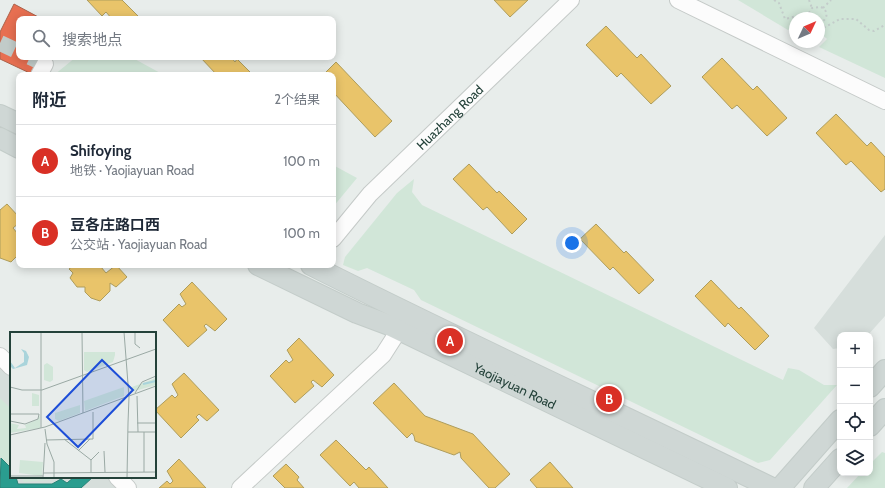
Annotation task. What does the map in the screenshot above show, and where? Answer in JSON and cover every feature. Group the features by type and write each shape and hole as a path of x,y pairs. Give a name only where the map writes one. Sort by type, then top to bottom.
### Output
{"main road":[{"path":"0,138 16,146"},
{"name":"Yaojiayuan Road","path":"264,268 357,313 399,330 727,488"},
{"name":"Yaojiayuan Road","path":"318,268 370,295 598,402 772,488"},
{"path":"873,384 885,370"},
{"path":"873,423 885,409"},
{"path":"780,488 837,423"},
{"path":"814,488 837,462"}],"street":[{"name":"Huazhang Road","path":"336,235 370,194 571,0"},
{"path":"678,0 885,101"},
{"path":"240,488 383,355 399,330"},
{"path":"0,356 10,366"},
{"path":"118,478 128,488"}],"path":[{"path":"774,0 779,3 785,19 789,18"},
{"path":"809,0 812,8 810,12"},
{"path":"823,8 832,0"},
{"path":"812,8 818,6 823,8 826,12 825,19"},
{"path":"825,27 840,19 856,19 869,30 874,31 885,25"}],"shaded area":[{"path":"885,235 885,316 871,332 837,332 837,348 833,349 814,328"},
{"path":"0,353 10,364 10,478 117,478 127,488 0,488"}],"green space":[{"path":"738,0 885,0 885,78 821,48 825,48 825,41 827,39 825,37 825,12 789,12 788,30"},
{"path":"72,60 136,60 158,72 58,72"},
{"path":"336,167 357,178 336,203"},
{"path":"414,179 412,192 422,205 783,380 788,368 799,370 824,385 837,385 770,460 758,463 421,300 414,290 367,268 358,271 343,265 345,257 397,193"},
{"path":"0,398 10,408 10,467 0,456"},
{"path":"882,452 885,453 885,488 847,488 858,476 873,476 873,461"},
{"path":"21,478 53,478 50,480 24,482"}],"building: 住宅":[{"path":"87,0 122,0 138,16 109,16 106,12 102,16"},
{"path":"494,0 528,0 510,17"},
{"path":"606,26 637,58 641,54 671,86 651,104 621,73 617,77 586,45"},
{"path":"722,58 753,90 757,86 787,118 767,136 737,105 732,109 702,77"},
{"path":"203,60 233,60 235,62 238,60 250,72 214,72"},
{"path":"336,62 392,121 375,137 336,95 336,72 326,72"},
{"path":"836,114 867,146 871,142 885,157 885,189 881,192 851,161 846,165 816,133"},
{"path":"469,164 497,193 499,191 527,219 512,234 487,207 483,210 453,179"},
{"path":"7,204 16,214 16,226 13,228 16,232 16,257 11,262 0,258 0,210"},
{"path":"596,224 624,253 626,251 654,280 639,294 613,267 610,270 580,239"},
{"path":"102,268 106,273 112,268 119,268 127,277 116,287 110,283 110,291 100,301 91,298 85,292 85,287 77,287 70,278 73,273 69,269"},
{"path":"711,280 739,309 741,307 769,336 755,350 728,323 725,327 695,296"},
{"path":"192,282 227,319 215,331 206,324 204,326 207,330 188,347 163,320 179,304 182,307 186,304 180,294"},
{"path":"299,338 334,375 322,387 313,380 311,382 314,386 295,403 270,376 286,360 289,363 293,360 287,350"},
{"path":"184,373 219,410 207,421 199,414 196,417 199,420 181,438 156,411 156,409 172,395 175,398 178,395 172,384"},
{"path":"394,383 425,416 473,434 510,474 495,488 489,488 461,458 460,452 454,455 415,441 412,433 407,438 373,403"},
{"path":"336,440 366,470 369,467 388,488 359,488 354,482 350,486 320,455"},
{"path":"179,459 206,488 159,488 167,481 170,484 173,481 167,471"},
{"path":"550,462 573,488 537,488 530,480"},
{"path":"286,464 299,477 297,480 304,488 285,488 273,476"}],"building: 商业":[{"path":"14,4 36,16 16,16 16,60 42,60 36,72 28,72 0,59 0,32"}],"building: 学校":[{"path":"1,458 10,467 10,478 16,478 18,484 52,484 61,479 67,483 73,478 92,478 81,488 0,488"}],"tunnel":[{"path":"0,43 16,51"},
{"path":"36,60 45,64"}],"place":[{"name":"Shifoying","path":"450,341"},
{"name":"豆各庄路口西","path":"609,399"}]}
